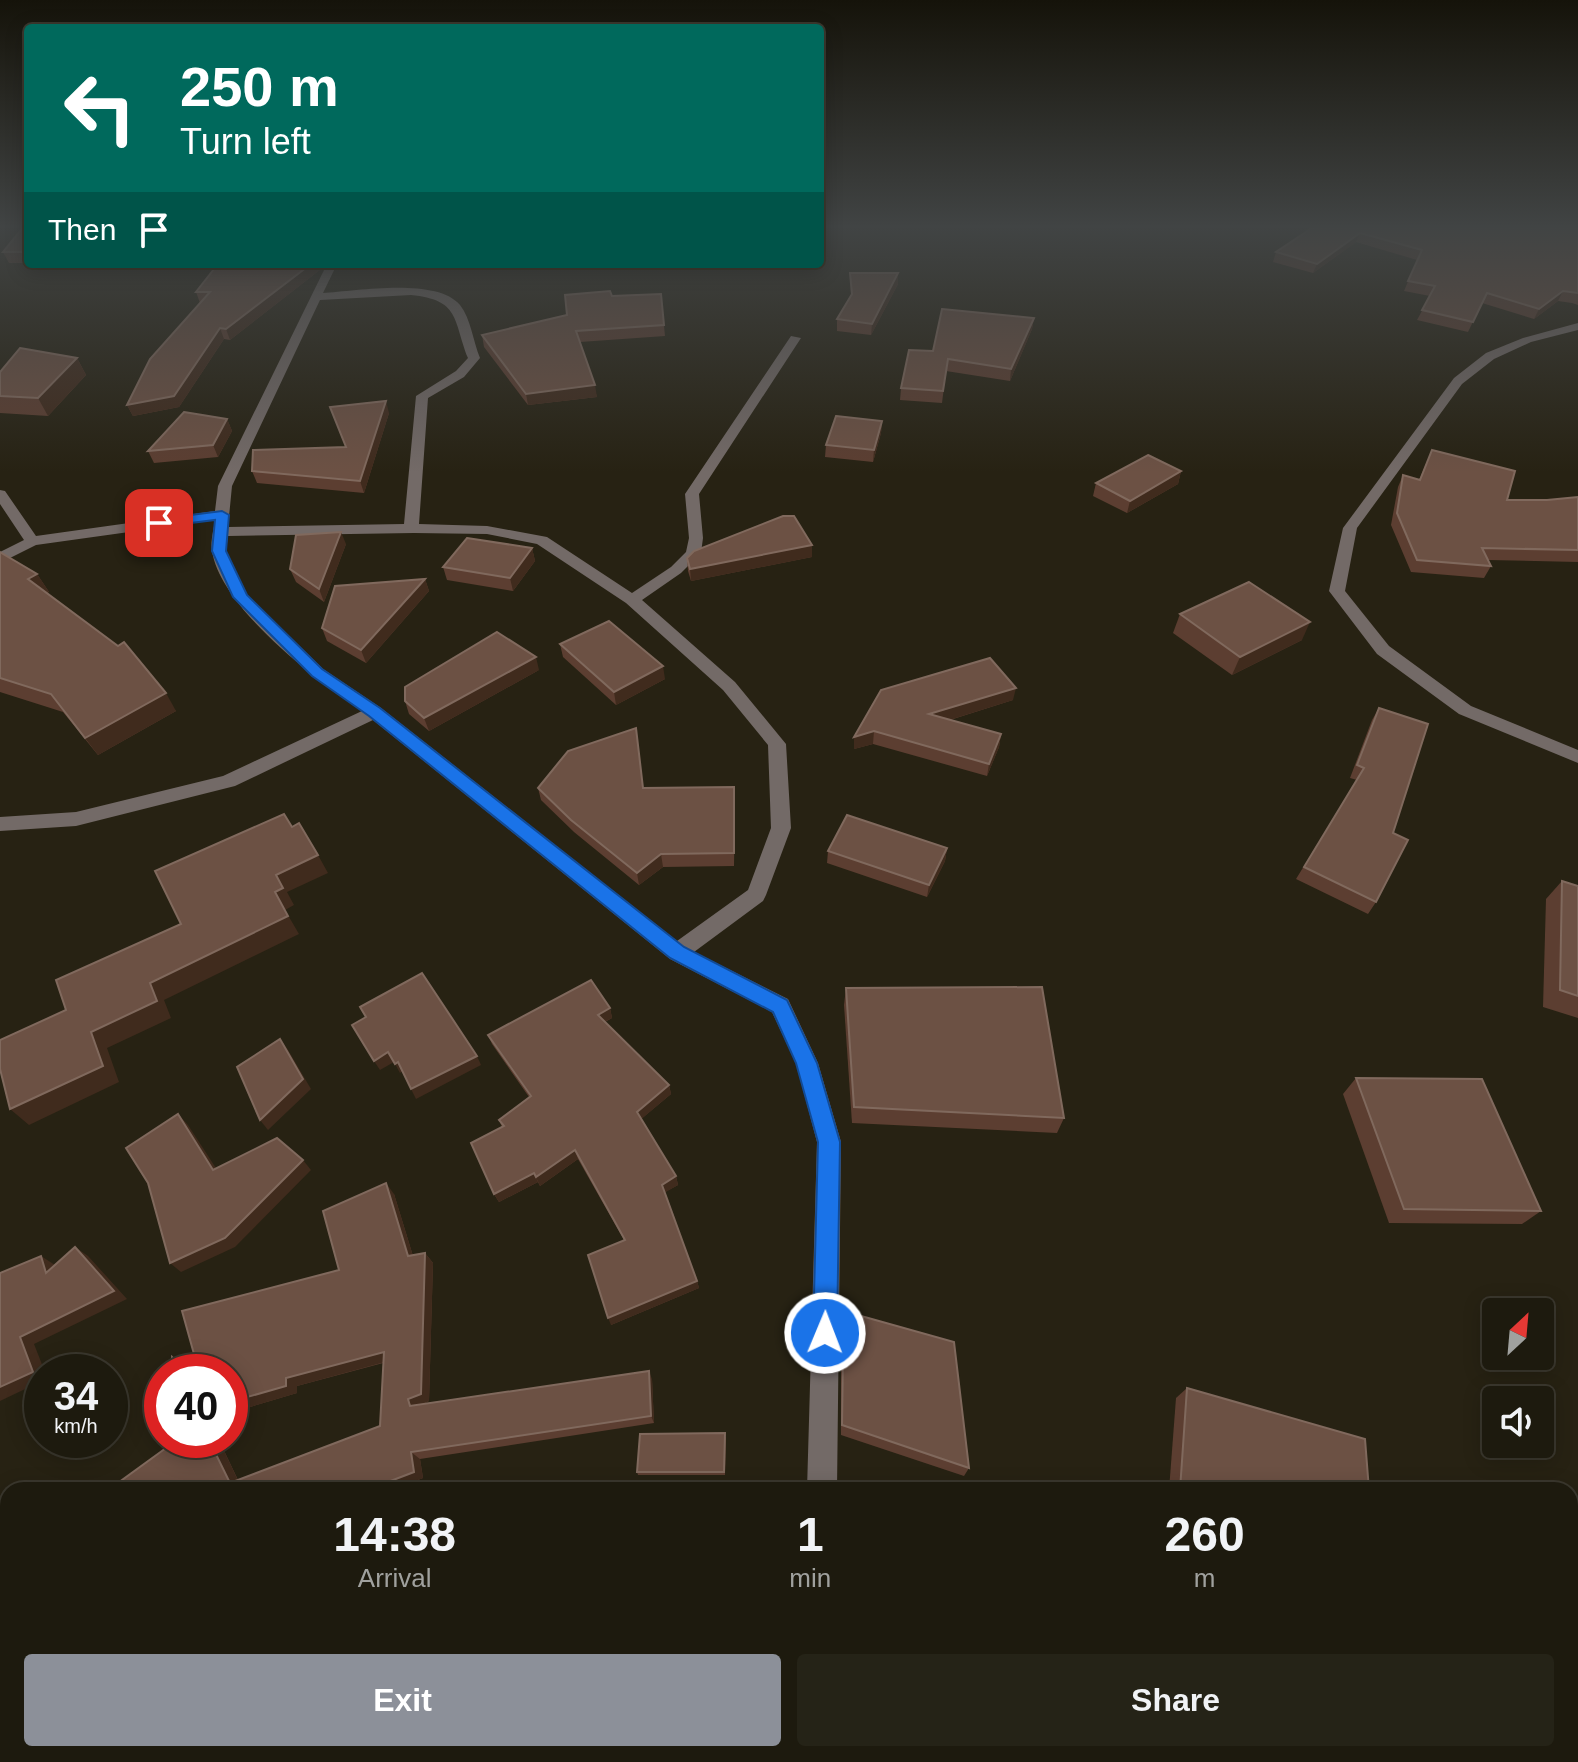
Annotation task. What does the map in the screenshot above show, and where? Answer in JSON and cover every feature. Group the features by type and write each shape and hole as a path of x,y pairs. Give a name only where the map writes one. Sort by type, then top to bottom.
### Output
{"street":[{"path":"311,308 225,486 219,551 240,597 317,673 375,712 677,953 780,1006 807,1063 829,1142 822,1482"},
{"path":"411,529 422,396 469,367 474,358 456,308"},
{"path":"1578,326 1527,340 1490,356 1458,381 1350,528 1337,591 1383,650 1465,710 1578,757"},
{"path":"632,600 676,570 693,553 696,538 692,494 795,338"},
{"path":"0,494 32,541"},
{"path":"0,558 32,541 96,530 222,524 487,530 542,540 632,600 729,686 777,744 781,828 756,895 677,953"},
{"path":"0,824 76,819 228,781 375,712"}],"building":[{"path":"195,308 253,308 226,329 220,328 174,396 127,405 150,359"},
{"path":"566,308 662,308 664,325 576,331 595,385 526,394 482,335 567,315"},
{"path":"843,308 880,308 872,324 837,319"},
{"path":"1423,308 1480,308 1473,322"},
{"path":"942,309 1034,318 1011,369 948,359 943,391 901,388 909,350 933,351"},
{"path":"20,348 77,358 38,398 0,396 0,372"},
{"path":"386,401 360,481 252,471 253,450 346,447 330,407"},
{"path":"184,412 227,419 213,445 148,451"},
{"path":"836,416 882,421 874,450 826,445"},
{"path":"1432,450 1515,471 1507,500 1578,497 1578,550 1482,548 1491,566 1417,560 1397,513 1403,475 1420,480"},
{"path":"1148,455 1181,471 1130,501 1096,483"},
{"path":"783,516 794,516 812,545 690,569 687,558 694,551"},
{"path":"341,532 319,589 290,569 296,535"},
{"path":"467,538 532,548 510,578 443,567"},
{"path":"0,552 37,574 28,579 118,646 124,642 166,693 85,738 51,694 0,678"},
{"path":"425,579 361,650 322,628 335,586"},
{"path":"1249,582 1310,622 1240,657 1180,614"},
{"path":"609,621 663,666 614,692 560,644"},
{"path":"497,632 536,657 424,718 405,701 405,687"},
{"path":"990,658 1016,688 929,714 1001,734 989,764 874,731 854,737 881,690"},
{"path":"1379,708 1428,724 1393,833 1408,840 1376,902 1304,867 1364,768 1357,765"},
{"path":"636,728 643,788 734,787 734,853 661,854 637,873 571,820 538,788 568,751"},
{"path":"284,814 292,827 299,823 318,855 276,875 283,888 275,892 288,916 150,983 157,1001 91,1032 103,1066 10,1109 0,1069 0,1040 66,1010 56,980 181,924 155,871"},
{"path":"847,815 947,848 929,885 828,851"},
{"path":"1562,881 1578,886 1578,996 1560,990"},
{"path":"422,973 477,1056 411,1089 398,1062 395,1064 388,1052 374,1061 352,1025 366,1017 360,1007"},
{"path":"591,980 610,1008 598,1015 669,1085 637,1112 676,1176 662,1185 697,1281 608,1318 588,1255 625,1240 575,1150 536,1177 534,1173 494,1194 471,1143 504,1126 499,1120 531,1096 488,1035"},
{"path":"1042,987 1064,1118 854,1107 846,988"},
{"path":"280,1039 303,1079 260,1120 237,1067"},
{"path":"1356,1078 1482,1079 1541,1211 1404,1209"},
{"path":"178,1114 213,1170 277,1138 303,1160 225,1238 170,1263 148,1183 126,1148"},
{"path":"386,1183 408,1256 425,1253 421,1394 408,1399 410,1406 649,1371 651,1416 411,1452 414,1472 388,1482 233,1482 380,1426 384,1352 286,1378 286,1386 248,1397 248,1354 194,1354 182,1311 339,1270 323,1211"},
{"path":"75,1247 114,1291 20,1337 26,1354 24,1376 0,1387 0,1273 41,1256 46,1273"},
{"path":"854,1314 954,1342 969,1468 842,1425 843,1354"},
{"path":"1187,1388 1365,1439 1368,1482 1181,1482"},
{"path":"725,1433 724,1472 637,1472 640,1434"},
{"path":"152,1458 218,1458 230,1482 119,1482"}],"route":[{"path":"159,523 222,515 219,551 240,597 317,673 375,712 677,953 780,1006 807,1063 829,1142 825,1333"}]}
